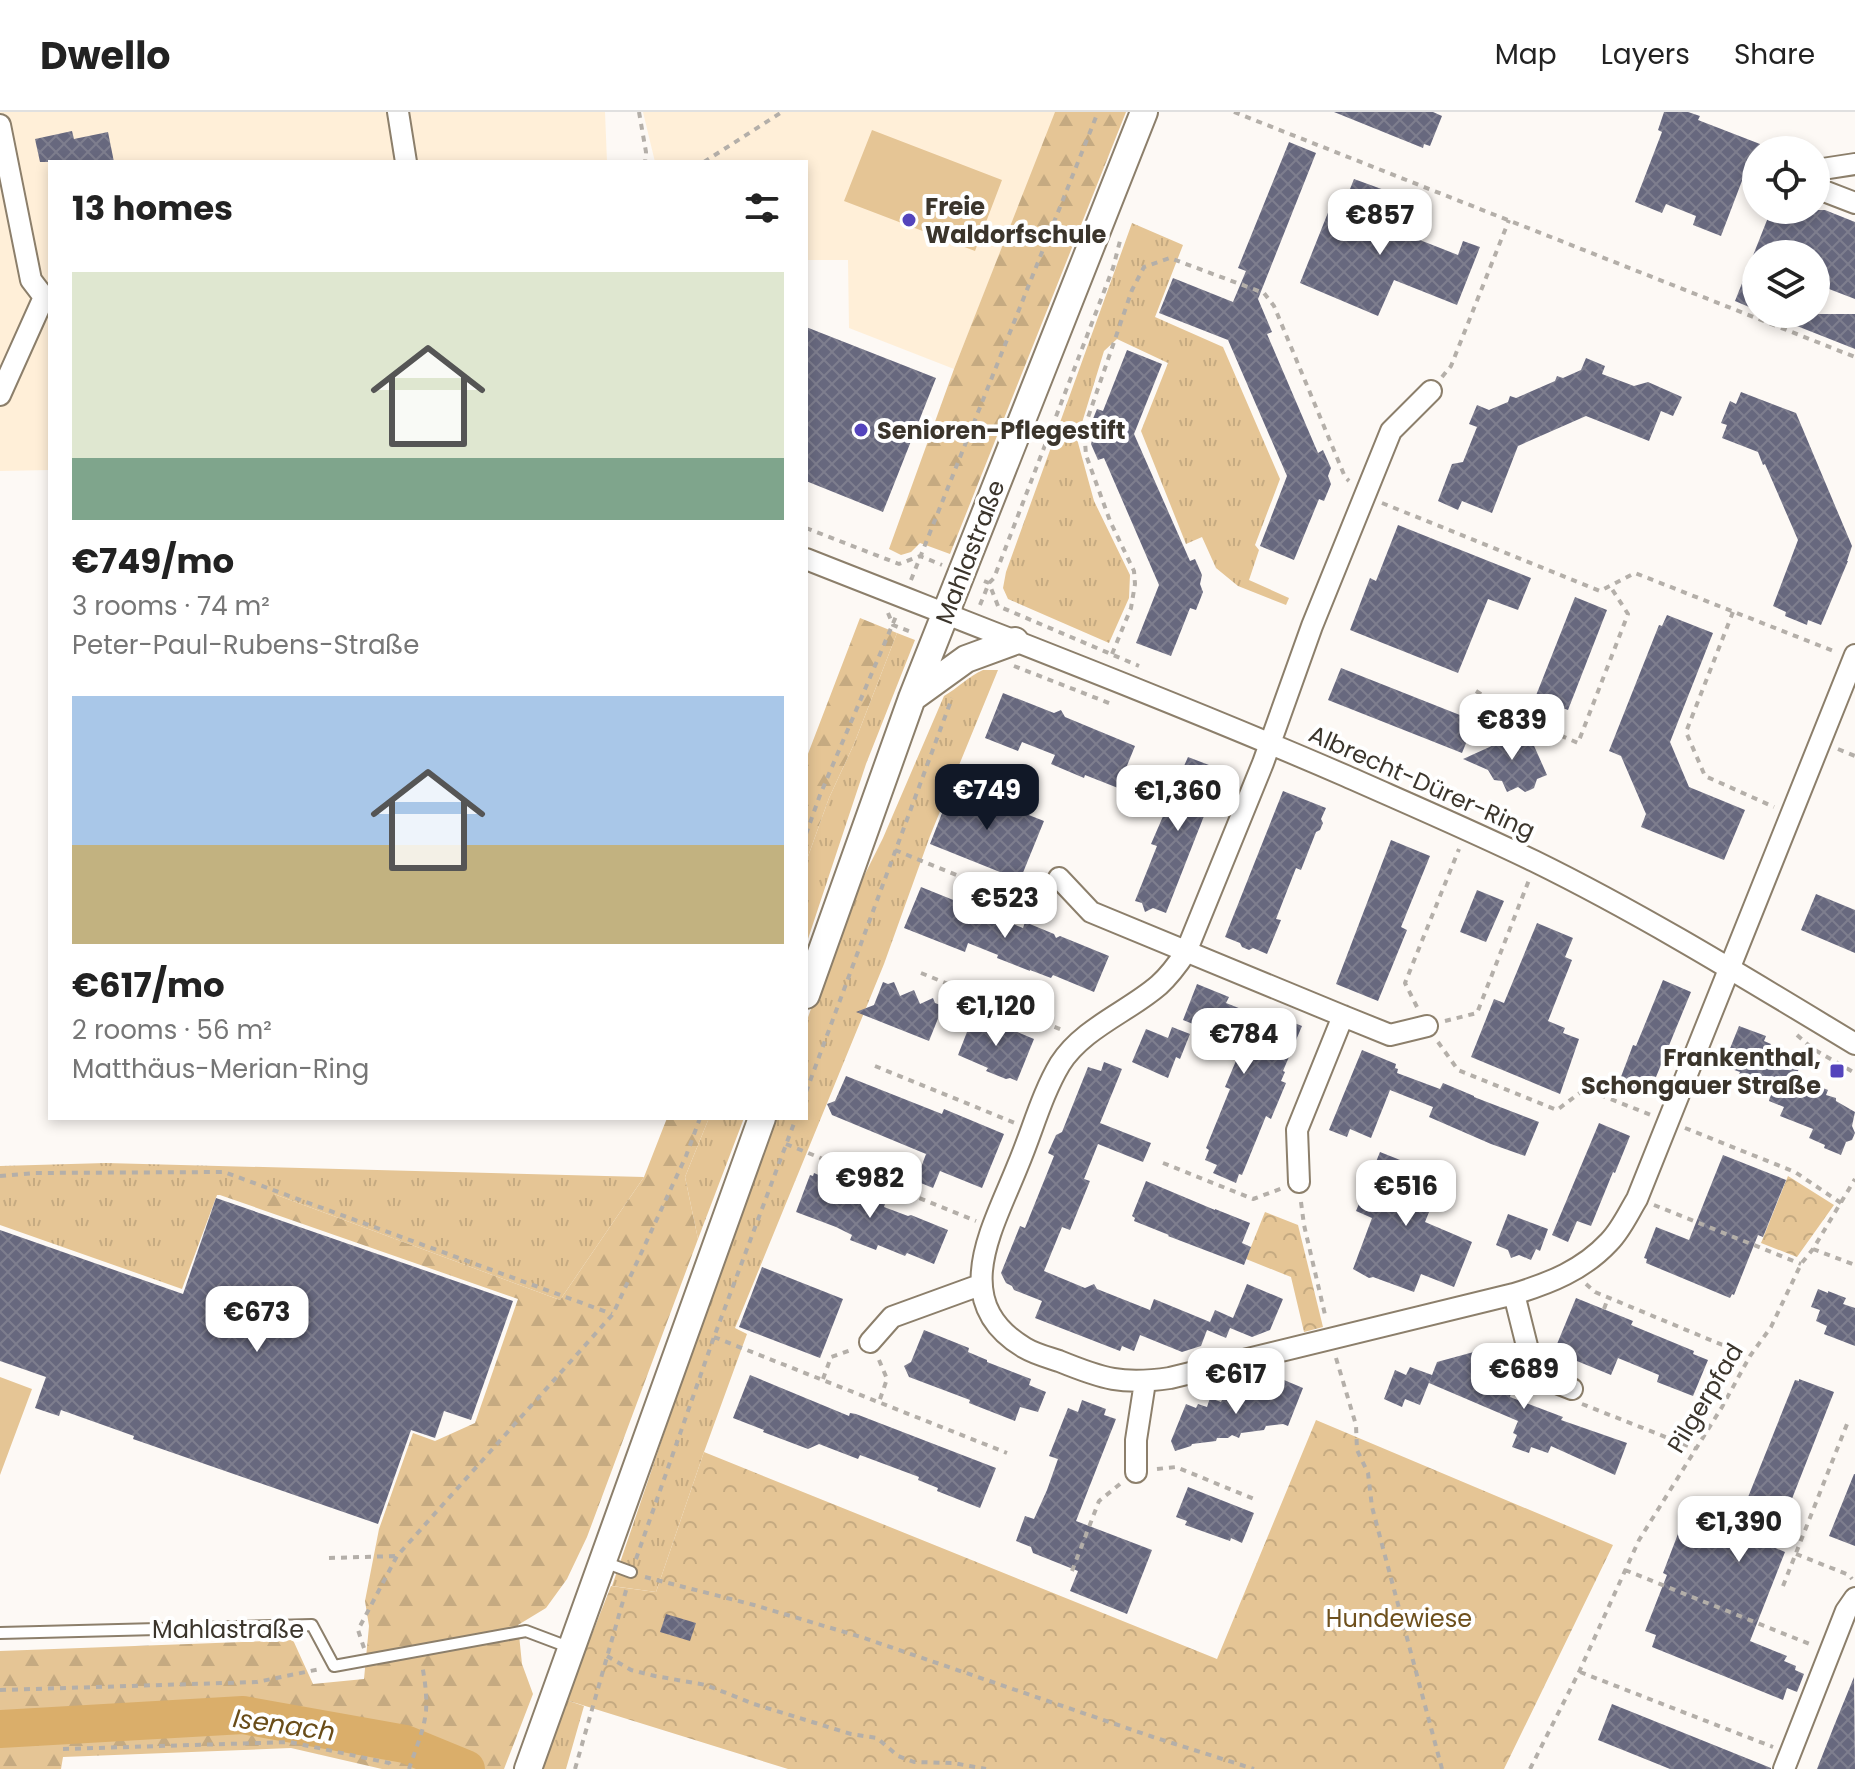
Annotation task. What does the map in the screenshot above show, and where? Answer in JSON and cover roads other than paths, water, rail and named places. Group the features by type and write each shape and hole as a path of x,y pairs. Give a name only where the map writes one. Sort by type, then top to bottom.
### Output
{"street":[{"path":"398,112 406,160"},
{"name":"Mahlastraße","path":"808,989 912,698 1144,112"},
{"path":"0,125 31,280 47,298 0,395"},
{"path":"1830,168 1855,164"},
{"path":"1830,193 1855,203"},
{"path":"1431,391 1391,431 1312,626 1271,744 1186,952 1160,984 1083,1038 1061,1062 1048,1090 986,1246 980,1285 993,1320 1008,1336 1027,1349 1097,1377 1145,1382 1170,1378 1547,1284 1572,1272 1610,1241 1637,1199 1854,657"},
{"name":"Albrecht-Dürer-Ring","path":"808,560 946,613 1011,652 1271,744 1467,829 1627,909 1855,1044"},
{"path":"912,698 966,659 1011,652"},
{"path":"1059,878 1091,912 1390,1035 1427,1026"},
{"path":"1299,1182 1297,1130 1343,1016"},
{"path":"528,1767 761,1120"},
{"path":"870,1342 892,1317 980,1285"},
{"path":"1514,1294 1534,1374 1572,1389"},
{"path":"1136,1472 1136,1440 1145,1382"},
{"path":"1787,1762 1846,1611 1855,1598"}],"lane":[{"path":"602,1561 631,1572"},
{"name":"Mahlastraße","path":"0,1633 312,1625 334,1666 526,1631 571,1648"}],"waterway":[{"name":"Isenach","path":"0,1729 243,1715 405,1744 466,1769"}],"place":[{"name":"Freie Waldorfschule","path":"909,220"},
{"name":"Senioren-Pflegestift","path":"861,430"},
{"name":"Frankenthal, Schongauer Straße","path":"1837,1071"}],"park label":[{"name":"Hundewiese","path":"1399,1618"}]}
